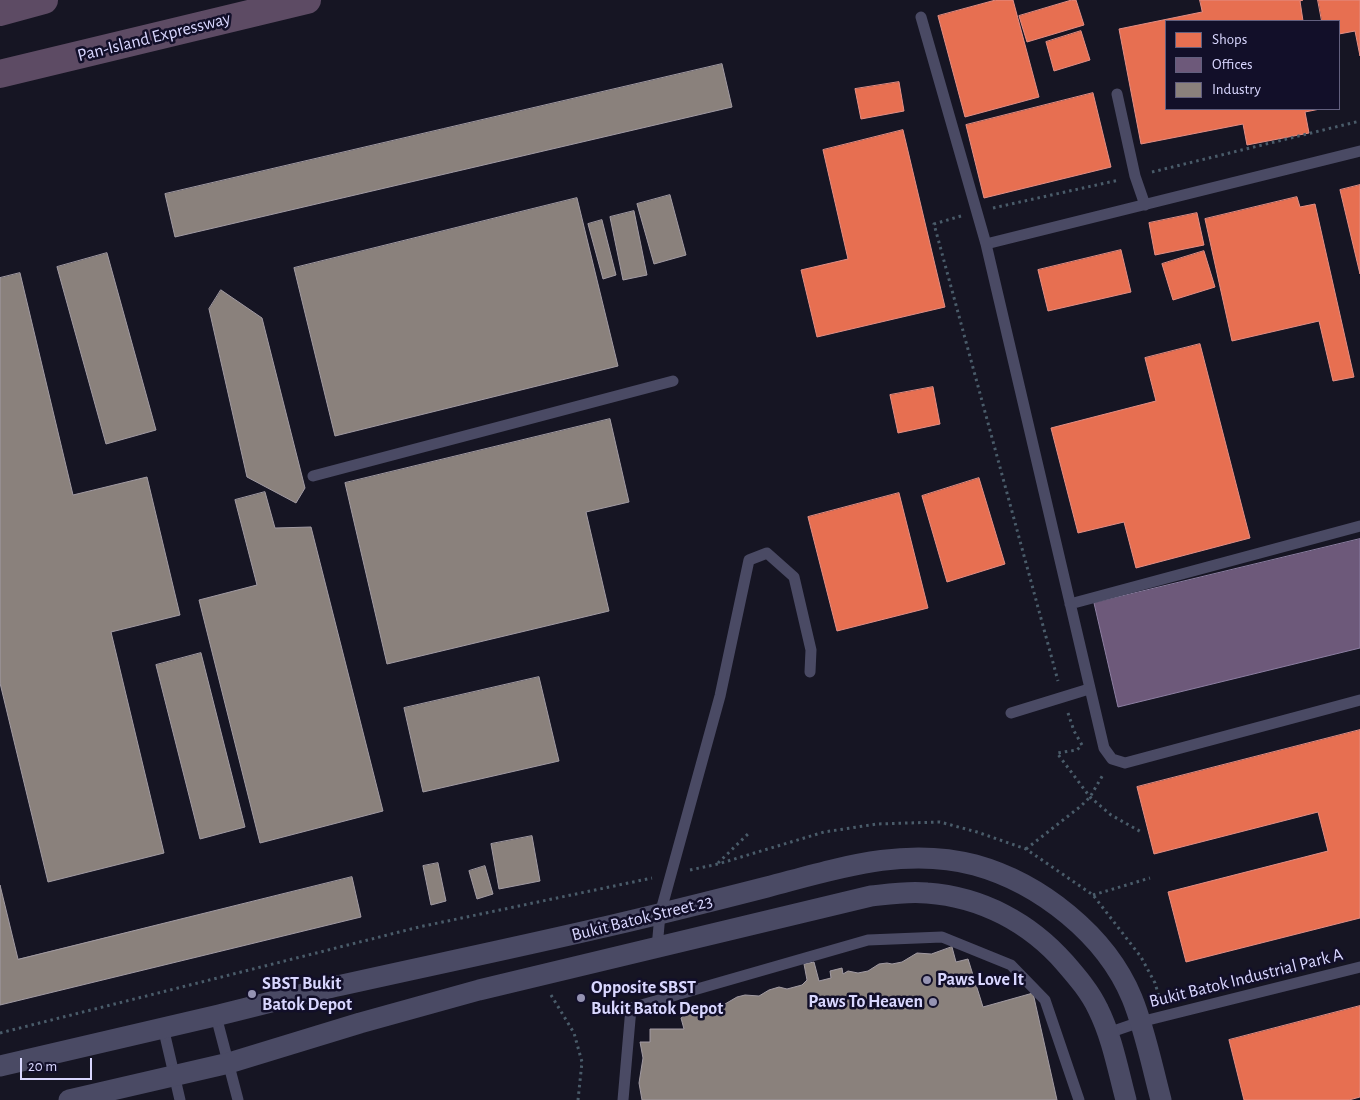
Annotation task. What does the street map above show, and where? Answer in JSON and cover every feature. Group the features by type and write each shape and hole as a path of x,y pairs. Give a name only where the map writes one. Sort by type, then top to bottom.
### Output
{"highway":[{"path":"0,12 44,0"},
{"name":"Pan-Island Expressway","path":"0,74 307,0"}],"street":[{"name":"Bukit Batok Street 23","path":"0,1066 338,986 473,958 660,914 864,862 909,858 940,859 976,866 1022,884 1044,895 1084,929 1114,966 1125,983 1140,1022 1161,1100"},
{"name":"Bukit Batok Street 23","path":"69,1100 229,1063 360,1023 479,990 870,896 904,892 950,896 977,902 1002,912 1023,925 1059,956 1090,994 1102,1016 1126,1100"}],"lane":[{"path":"921,17 986,244 1104,748 1112,759 1126,763 1360,700"},
{"path":"1117,94 1135,176 1145,204"},
{"path":"986,244 1360,151"},
{"path":"313,476 673,381"},
{"path":"1070,604 1360,526"},
{"path":"656,948 660,914 720,696 749,560 767,554 794,577 811,650 810,672"},
{"path":"1011,713 1089,689"},
{"path":"623,1100 631,1008 868,940 942,937 1011,965 1045,1000 1079,1100"},
{"name":"Bukit Batok Industrial Park A","path":"1108,1033 1140,1022 1360,967"},
{"path":"216,1016 238,1100"},
{"path":"164,1027 180,1100"}],"path":[{"path":"934,224 1062,697 1074,731 1082,745 1077,750 1058,753 1090,797 1111,815 1143,834"},
{"path":"1026,849 1090,797 1112,759"},
{"path":"718,864 750,832"},
{"path":"1093,895 1150,878"},
{"path":"539,976 574,1033 582,1062 578,1100"}],"building: Shops":[{"path":"996,0 1013,0 1039,97 965,117 938,16"},
{"path":"1076,0 1084,25 1027,42 1019,16"},
{"path":"1200,0 1303,0 1300,1 1303,20 1165,20 1165,110 1315,110 1305,112 1309,133 1247,145 1243,124 1141,144 1119,29 1202,12"},
{"path":"1318,0 1360,0 1360,56 1355,31 1340,34 1340,20 1322,20"},
{"path":"1081,31 1090,60 1054,71 1046,42"},
{"path":"899,82 904,111 861,119 855,89"},
{"path":"1093,93 1111,167 984,198 966,125"},
{"path":"903,130 945,307 817,337 801,270 848,259 823,150"},
{"path":"1360,185 1360,274 1340,190"},
{"path":"1297,197 1300,207 1315,204 1354,377 1333,381 1319,321 1232,341 1205,219"},
{"path":"1197,213 1204,245 1155,255 1149,223"},
{"path":"1121,250 1131,292 1048,311 1038,270"},
{"path":"1204,251 1215,287 1173,300 1162,264"},
{"path":"1200,344 1250,538 1136,568 1124,522 1078,533 1051,428 1156,401 1145,358"},
{"path":"933,387 940,424 898,433 890,395"},
{"path":"979,478 1005,564 947,582 922,496"},
{"path":"899,493 928,608 837,631 808,517"},
{"path":"1360,730 1360,918 1186,962 1168,892 1328,851 1318,812 1154,854 1137,787"},
{"path":"1360,1006 1360,1097 1349,1100 1244,1100 1229,1040"}],"building: Offices":[{"path":"1360,539 1360,648 1118,707 1094,603"}],"building: Industry":[{"path":"722,64 732,107 175,237 165,194"},
{"path":"670,195 686,255 654,264 637,204"},
{"path":"577,198 618,366 335,436 294,268"},
{"path":"634,211 647,275 623,280 610,217"},
{"path":"602,220 616,275 603,279 588,224"},
{"path":"107,253 156,430 106,444 57,267"},
{"path":"20,273 73,495 147,477 180,615 111,632 164,853 48,882 0,683 0,278"},
{"path":"221,290 262,318 305,488 296,503 247,477 209,309"},
{"path":"610,419 629,502 586,512 609,611 387,664 345,483"},
{"path":"265,492 275,528 311,527 383,811 260,843 199,600 257,585 235,500"},
{"path":"201,653 245,827 200,839 156,665"},
{"path":"539,677 559,761 423,792 404,708"},
{"path":"532,836 540,881 499,889 491,844"},
{"path":"438,863 446,901 431,905 423,866"},
{"path":"485,866 493,894 477,899 469,871"},
{"path":"352,877 361,917 0,1005 0,885 18,959"},
{"path":"952,947 956,962 968,959 983,1007 1033,993 1057,1100 642,1100 639,1083 643,1058 640,1042 650,1042 650,1029 684,1029 681,1018 701,1006 725,1004 745,995 759,996 779,987 787,989 802,985 807,980 804,964 814,962 819,981 831,978 830,971 842,968 843,974 848,971 858,973 868,971 879,964 902,962 917,953 931,954"}],"place":[{"name":"Paws Love It","path":"927,980"},
{"name":"SBST Bukit Batok Depot","path":"252,994"},
{"name":"Opposite SBST Bukit Batok Depot","path":"581,998"},
{"name":"Paws To Heaven","path":"933,1002"}]}
